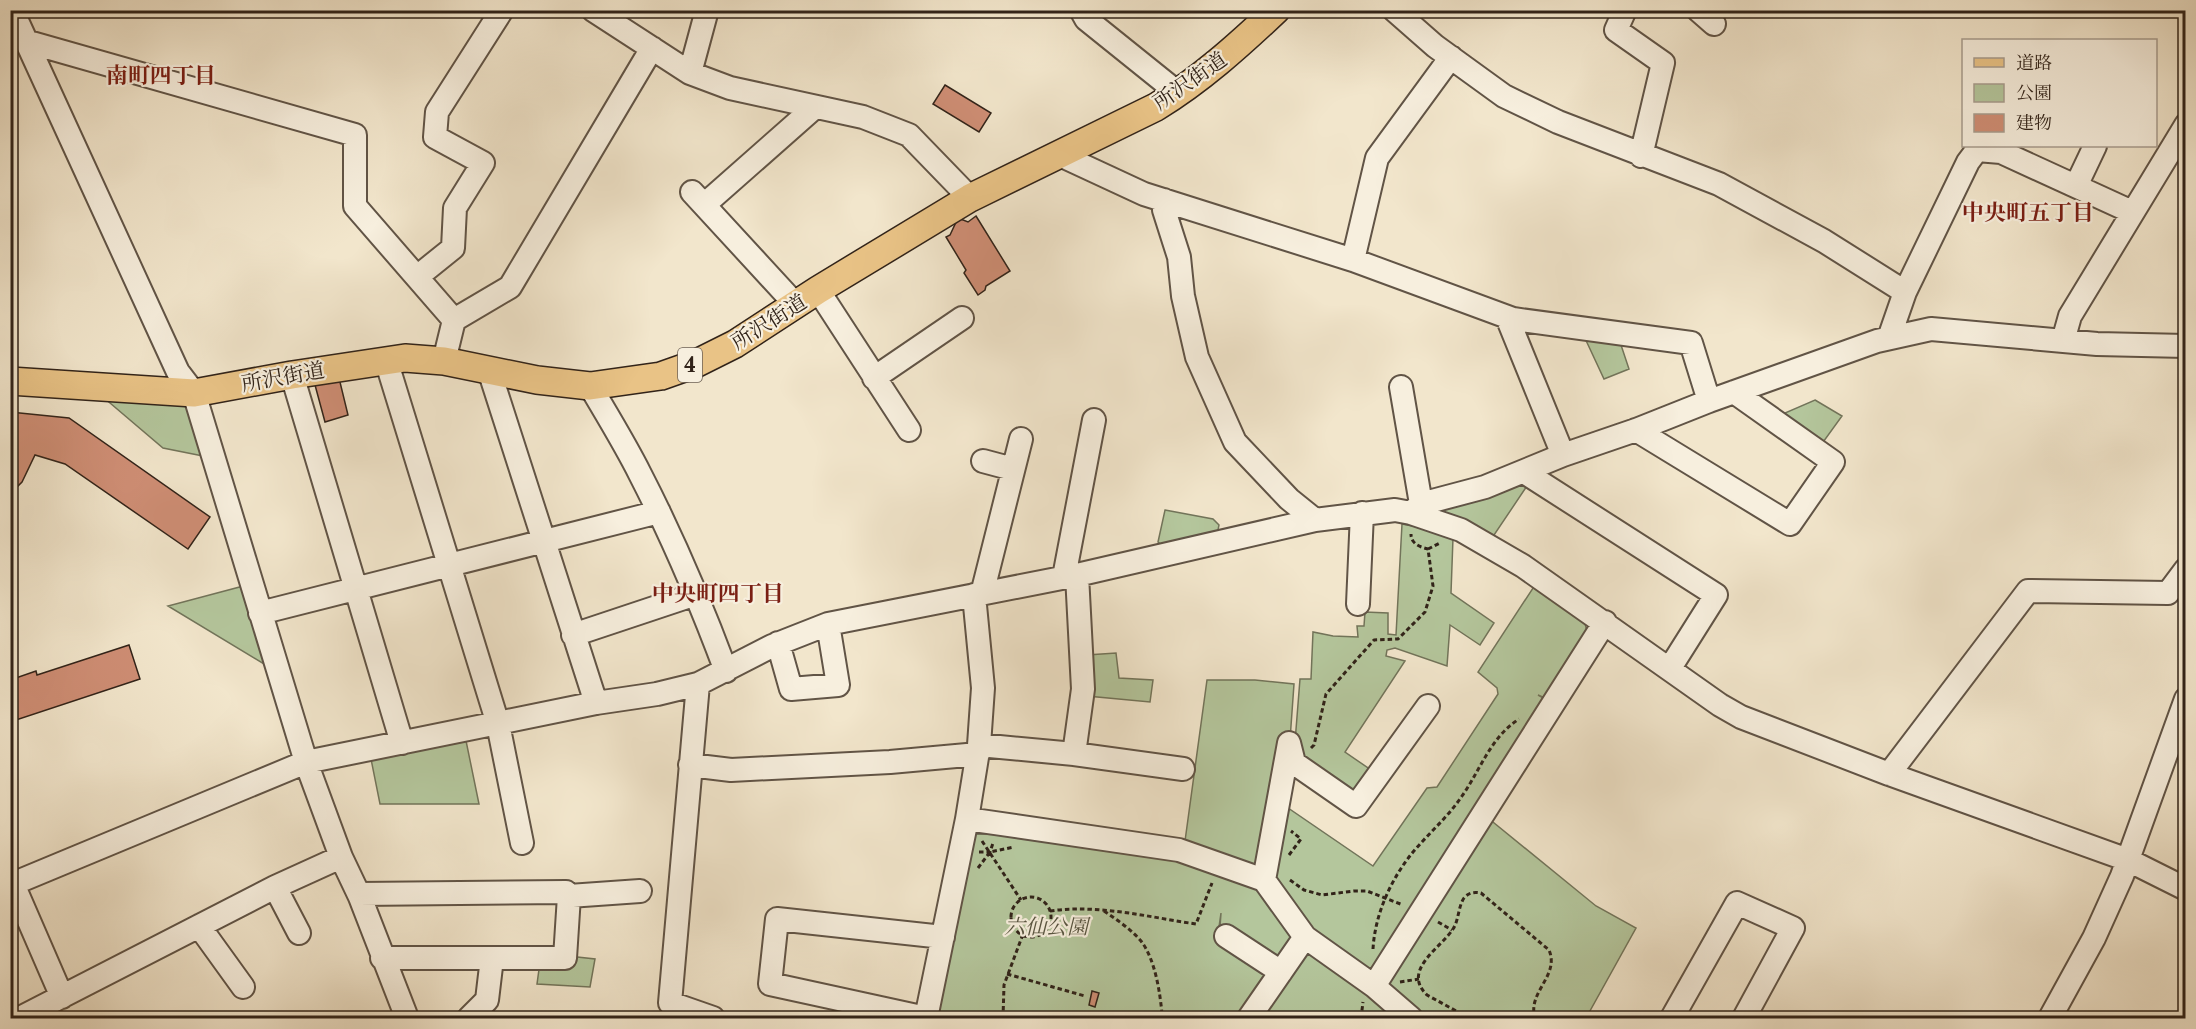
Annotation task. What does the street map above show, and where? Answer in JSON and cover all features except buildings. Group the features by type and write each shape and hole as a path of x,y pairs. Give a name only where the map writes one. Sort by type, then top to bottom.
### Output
{"main road":[{"name":"所沢街道","path":"10,381 194,393 405,358 444,361 537,380 590,386 661,376 695,364 735,344 970,198 1136,118 1178,93 1232,51 1276,10"}],"street":[{"path":"12,10 178,372 194,393 306,762 341,857 407,1018"},
{"path":"417,277 453,248 456,208 483,163 435,137 437,112 502,10"},
{"path":"593,10 690,73 730,88 863,117 909,135 970,198"},
{"path":"690,73 707,10"},
{"path":"1394,10 1451,57 1504,96 1558,122 1641,156 1719,184 1824,241 1905,292"},
{"path":"1625,10 1616,30 1663,63 1641,156"},
{"path":"1083,15 1178,93"},
{"path":"26,41 356,135 355,206 454,320"},
{"path":"444,361 454,320 510,287 652,48"},
{"path":"1353,260 1377,158 1451,57"},
{"path":"815,107 698,198 807,298 874,378 909,430"},
{"path":"2063,341 2070,316 2186,125"},
{"path":"2076,186 2096,147"},
{"path":"1889,338 1905,292 1968,162 1977,150 2011,151 2076,186 2132,212"},
{"path":"1060,154 1144,194 1353,260 1508,316 1691,343 1709,401"},
{"path":"1164,200 1164,210 1179,257 1183,296 1197,357 1235,442 1289,499 1315,520"},
{"path":"1508,316 1563,454"},
{"path":"874,378 962,318"},
{"path":"62,997 12,884 306,762 596,703 657,694 698,684 778,643 828,624 1070,576 1315,520 1362,513 1416,509 1485,487 1563,454 1636,430 1709,401 1889,338 1931,329 2097,344 2186,346"},
{"path":"386,360 498,724 522,843"},
{"path":"489,370 542,542 596,703"},
{"path":"292,375 402,743"},
{"path":"590,386 639,471 659,512 696,594 726,671"},
{"path":"1401,387 1416,509"},
{"path":"1636,430 1790,524 1833,462 1734,392"},
{"path":"1074,754 1083,688 1070,576 1077,459 1095,420"},
{"path":"943,937 777,919 770,984 926,1018 943,937 967,819 979,750 983,688 978,595 1021,439"},
{"path":"983,461 1013,469"},
{"path":"1524,472 1716,595 1670,668"},
{"path":"1416,509 1461,530 1540,577 1720,705 1741,717 1889,774 2128,860 2186,889"},
{"path":"260,613 659,512"},
{"path":"1358,604 1362,513"},
{"path":"1889,774 2028,591 2168,593 2186,569"},
{"path":"573,635 696,594"},
{"path":"1371,984 1420,914 1605,622"},
{"path":"778,643 791,689 838,685 828,624"},
{"path":"698,684 670,1003 713,1018"},
{"path":"2050,1018 2094,938 2128,860 2186,699"},
{"path":"1411,1018 1371,984 1305,937 1274,878 1289,743 1294,763 1356,806 1428,706"},
{"path":"690,765 730,771 890,762 979,750 1074,754 1183,769"},
{"path":"967,819 1179,850 1274,878"},
{"path":"20,1018 275,887 341,857"},
{"path":"275,887 299,933"},
{"path":"569,896 640,891"},
{"path":"358,894 566,892 569,896 565,958 382,958"},
{"path":"1672,1018 1737,903 1793,928 1743,1018"},
{"path":"199,926 243,987"},
{"path":"1226,936 1281,972"},
{"path":"1249,1018 1305,937"},
{"path":"469,1018 487,1000 492,958"}],"path":[{"path":"1294,763 1314,745 1326,694 1374,640 1398,639 1425,612 1433,586 1428,549 1416,545 1410,537 1416,509"},
{"path":"1371,984 1375,931 1386,897 1414,852 1443,822 1464,794 1480,763 1504,731 1538,709 1546,714"},
{"path":"967,819 1020,900"},
{"path":"977,869 990,852 1018,846"},
{"path":"1050,912 1067,909 1102,910 1196,924 1212,882 1204,878"},
{"path":"1274,878 1322,896 1360,890 1386,897 1420,914"},
{"path":"1469,1018 1427,994 1419,979 1421,965 1455,926 1463,900 1470,893 1475,892 1481,893 1549,950 1551,970 1533,1005 1535,1018"},
{"path":"1032,897 1038,898 1047,905 1050,912 1050,921 1045,931 1033,936 1023,934 1016,929 1012,916 1020,900 1032,897"},
{"path":"1102,910 1124,925 1142,943 1158,983 1162,1014"},
{"path":"1003,1018 1004,985 1023,934"},
{"path":"1007,974 1085,996"},
{"path":"1153,1018 1162,1014 1178,1018"}],"green space":[{"path":"1583,334 1619,339 1629,369 1604,379"},
{"path":"90,386 194,393 213,458 163,448"},
{"path":"1815,400 1842,416 1821,445 1778,416"},
{"path":"1516,483 1529,483 1492,538 1446,514 1443,509"},
{"path":"1165,510 1213,519 1219,525 1217,535 1164,547 1158,542"},
{"path":"1402,524 1428,529 1453,538 1451,593 1494,623 1480,645 1450,625 1447,666 1395,648 1387,650 1386,656 1405,661 1345,752 1371,770 1357,791 1350,793 1303,760 1299,751 1301,743 1295,742 1300,679 1311,679 1313,632 1358,637 1357,626 1364,626 1365,612 1388,613 1388,634 1396,635"},
{"path":"251,584 279,673 168,606"},
{"path":"1535,585 1585,623 1587,632 1545,698 1538,695 1547,700 1374,970 1365,971 1312,933 1273,874 1288,808 1373,866 1427,788 1437,787 1498,694 1497,688 1478,672"},
{"path":"1116,653 1119,678 1153,680 1150,702 1087,696 1087,655"},
{"path":"1207,680 1255,680 1294,684 1290,740 1261,861 1253,867 1185,841"},
{"path":"464,731 479,804 380,804 369,749"},
{"path":"1488,818 1596,906 1636,928 1586,1018 1425,1018 1390,988 1388,978"},
{"name":"六仙公園","path":"973,834 1063,836 1177,855 1260,884 1291,929 1291,940 1279,959 1220,927 1221,913 1217,941 1266,972 1267,979 1241,1018 933,1018"},
{"path":"1311,950 1399,1018 1259,1018 1304,951"},
{"path":"568,956 595,959 590,987 537,984 540,962"}],"district":[{"name":"南町四丁目","path":"161,75"},
{"name":"中央町五丁目","path":"2028,212"},
{"name":"中央町四丁目","path":"718,593"}]}
